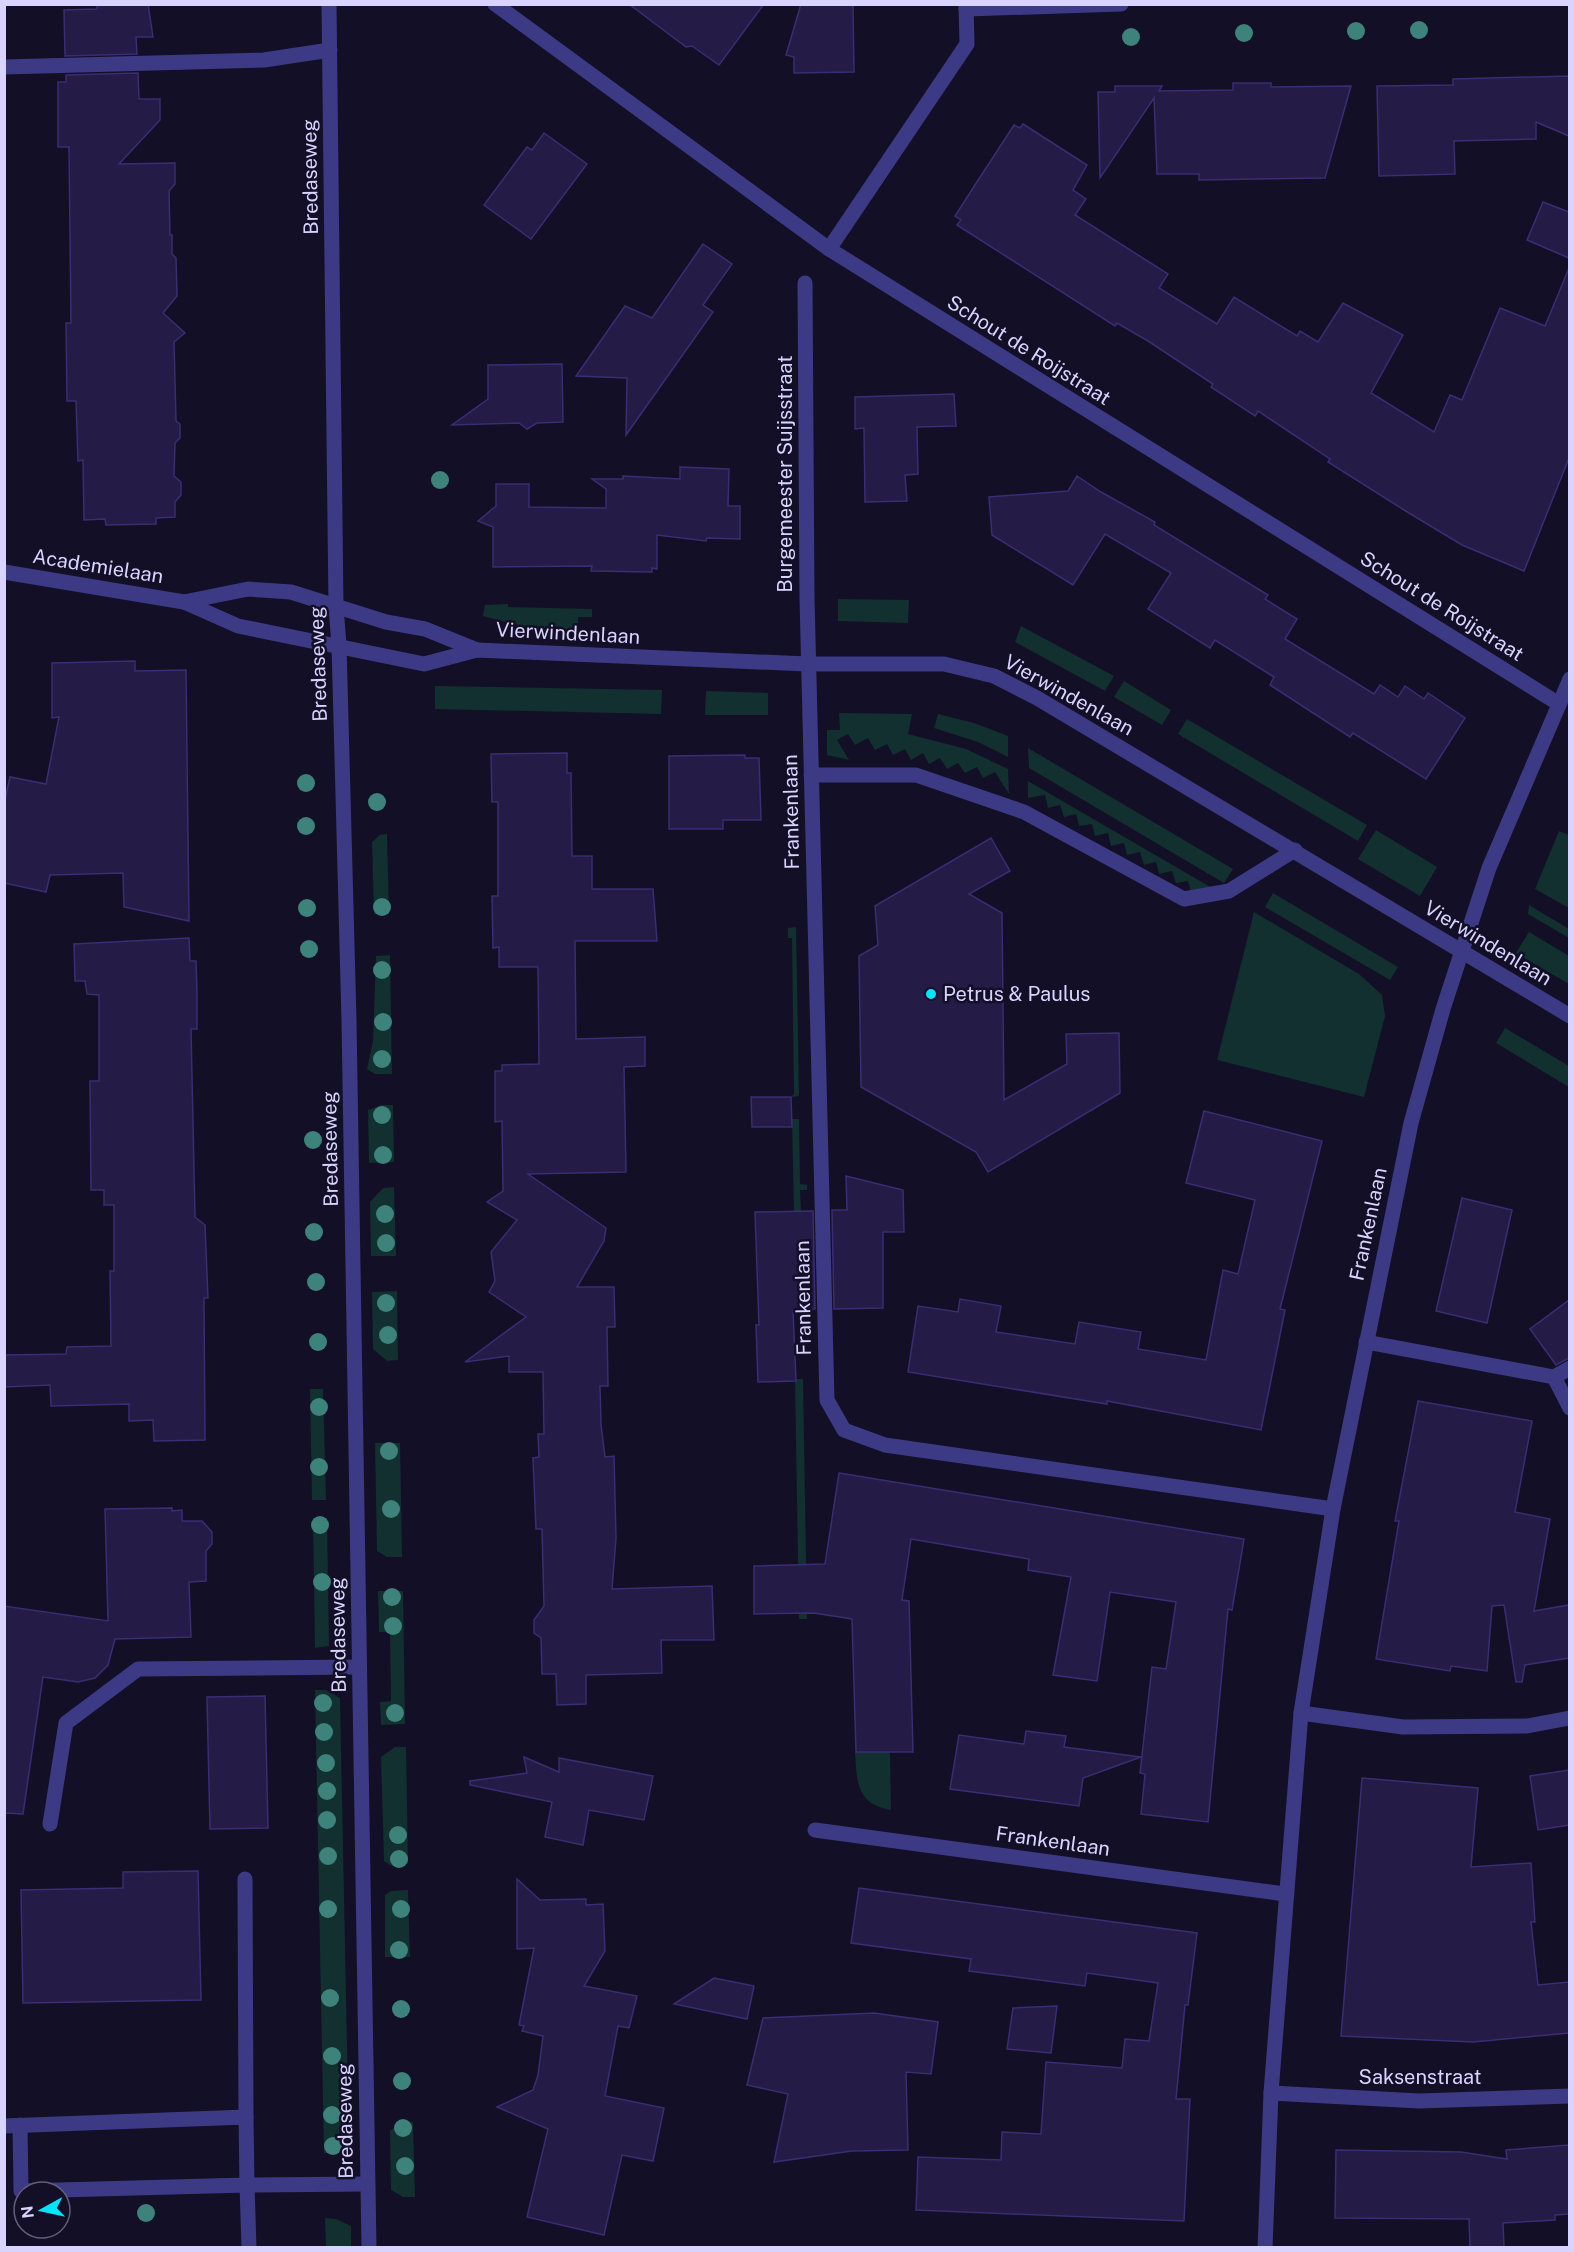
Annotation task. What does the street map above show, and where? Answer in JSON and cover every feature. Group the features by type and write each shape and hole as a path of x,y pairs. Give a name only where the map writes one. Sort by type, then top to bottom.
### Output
{"street":[{"name":"Bredaseweg","path":"328,4 336,607 339,645 349,1020 369,2247"},
{"name":"Schout de Roijstraat","path":"495,4 829,249 1559,704"},
{"path":"829,249 967,44 966,7 1121,4"},
{"path":"4,67 264,60 330,50"},
{"name":"Burgemeester Suijsstraat","path":"805,283 808,664"},
{"name":"Academielaan","path":"4,572 184,602 238,626 339,645"},
{"name":"Academielaan","path":"184,602 248,589 291,592 336,607"},
{"name":"Vierwindenlaan","path":"336,607 425,629 477,650"},
{"name":"Vierwindenlaan","path":"339,645 424,664 477,650 808,664 944,664 994,675 1295,850 1569,1016"},
{"name":"Frankenlaan","path":"808,664 826,1400 844,1430 885,1445 1333,1509"},
{"name":"Frankenlaan","path":"1265,2247 1271,2093 1285,1894 1302,1713 1333,1509 1411,1123 1489,868 1569,679"},
{"path":"812,776 916,775 1024,812 1184,899 1229,891 1295,850"},
{"path":"1366,1342 1554,1377 1569,1368"},
{"path":"1554,1377 1569,1408"},
{"path":"50,1824 66,1723 138,1669 359,1667"},
{"path":"1302,1713 1403,1727 1527,1726 1569,1718"},
{"name":"Frankenlaan","path":"815,1830 1285,1894"},
{"path":"245,1879 249,2247"},
{"name":"Saksenstraat","path":"1271,2093 1419,2101 1569,2096"},
{"path":"246,2117 12,2126 21,2191 368,2184"}],"green space":[{"path":"838,599 909,600 908,623 838,621"},
{"path":"508,604 508,607 592,609 592,617 578,617 578,633 529,628 483,616 485,605"},
{"path":"1021,626 1114,676 1105,691 1015,642"},
{"path":"1124,681 1171,710 1162,725 1114,697"},
{"path":"435,686 662,690 661,714 435,709"},
{"path":"706,691 768,693 768,715 705,715"},
{"path":"839,713 912,714 908,734 966,749 1008,769 1009,794 995,772 983,778 977,767 965,773 958,763 947,769 940,758 929,764 923,753 911,760 905,749 893,755 887,744 875,750 868,738 855,745 848,734 837,740 849,760 827,755 827,730 840,730"},
{"path":"938,714 974,723 1008,736 1008,757 978,742 934,728"},
{"path":"1187,719 1367,825 1358,841 1178,734"},
{"path":"1028,748 1233,869 1224,883 1029,768"},
{"path":"1028,781 1212,888 1193,899 1188,881 1176,883 1172,871 1159,874 1156,862 1144,865 1140,852 1127,855 1124,843 1111,846 1108,833 1095,836 1092,824 1079,826 1076,814 1064,817 1060,805 1048,808 1045,795 1028,798"},
{"path":"1376,830 1437,867 1420,896 1358,859"},
{"path":"1559,831 1569,835 1569,908 1535,889"},
{"path":"387,834 389,914 374,914 372,842 380,835"},
{"path":"1273,893 1398,967 1390,980 1265,907"},
{"path":"1529,905 1569,929 1569,938 1528,914"},
{"path":"1254,912 1359,974 1382,995 1385,1016 1364,1097 1217,1060"},
{"path":"796,927 799,1096 791,1097 794,1094 792,938 788,938 788,928"},
{"path":"1529,932 1569,956 1569,984 1516,953"},
{"path":"390,955 392,1074 375,1074 367,1069 373,1041 376,956"},
{"path":"1505,1028 1569,1066 1569,1087 1496,1043"},
{"path":"382,1105 393,1105 394,1162 369,1163 368,1110"},
{"path":"792,1119 799,1119 800,1184 807,1185 807,1190 800,1190 801,1213 794,1214"},
{"path":"394,1187 396,1256 371,1256 370,1202 383,1188"},
{"path":"397,1291 398,1360 387,1361 373,1349 372,1292"},
{"path":"795,1379 803,1379 807,1619 799,1619"},
{"path":"310,1389 323,1389 326,1500 312,1500"},
{"path":"375,1443 400,1443 402,1557 387,1557 377,1551"},
{"path":"313,1518 327,1518 329,1646 315,1648"},
{"path":"378,1591 403,1591 405,1724 381,1725 380,1702 391,1701 390,1632 379,1632"},
{"path":"315,1690 326,1690 340,1698 349,2144 339,2152 324,2153"},
{"path":"395,1747 406,1747 408,1864 391,1865 384,1861 381,1757"},
{"path":"855,1752 890,1752 891,1810 871,1803 865,1797 858,1782"},
{"path":"408,1890 410,1957 385,1957 385,1895 391,1891"},
{"path":"401,2122 413,2122 415,2197 403,2197 391,2190 390,2131"},
{"path":"325,2218 336,2219 351,2226 351,2247 326,2247"}],"building":[{"path":"97,4 148,4 153,37 136,37 137,54 65,56 64,10 97,9"},
{"path":"629,4 764,4 719,65 692,46 686,47"},
{"path":"801,4 853,4 854,72 794,73 794,57 786,55"},
{"path":"138,73 139,99 160,99 160,120 119,164 175,163 175,184 169,191 170,235 172,235 172,254 176,258 177,296 163,313 185,333 174,342 176,421 180,424 180,438 175,443 174,476 181,482 181,495 175,502 175,517 156,518 156,524 106,525 105,519 84,520 83,460 78,461 76,401 67,401 66,323 71,323 69,147 58,147 58,82 66,82 66,75"},
{"path":"1569,76 1569,136 1536,122 1536,139 1454,141 1455,174 1379,176 1377,86 1453,85 1453,79"},
{"path":"1233,83 1271,83 1271,87 1351,86 1325,178 1199,180 1199,174 1157,174 1154,98 1100,178 1098,92 1115,92 1115,86 1162,86 1159,91 1233,90"},
{"path":"1023,124 1087,165 1073,190 1086,199 1075,215 1168,274 1159,288 1217,324 1234,297 1297,336 1300,331 1318,342 1343,303 1403,335 1371,393 1434,432 1450,395 1462,400 1500,308 1545,326 1569,268 1569,458 1524,571 1462,545 1404,510 1328,462 1330,459 1258,411 1255,416 1211,387 1213,384 1148,341 1117,323 1115,326 957,225 961,220 955,216 1014,125 1020,128"},
{"path":"544,133 587,164 531,239 484,205 527,147 532,150"},
{"path":"1543,202 1569,212 1569,258 1527,240"},
{"path":"703,244 732,264 703,305 713,312 626,435 627,378 576,376 625,306 652,318"},
{"path":"562,364 563,422 537,423 527,429 519,423 452,425 488,399 488,365"},
{"path":"954,394 956,426 917,427 918,474 905,475 907,501 865,502 864,428 855,429 855,397"},
{"path":"680,467 729,469 728,506 740,506 740,539 707,538 706,541 657,535 657,569 652,568 652,572 591,571 592,566 493,567 493,527 478,521 496,506 496,484 529,484 529,507 606,508 606,489 592,479 623,479 623,476 680,479"},
{"path":"1077,476 1155,522 1154,525 1268,595 1265,599 1297,619 1285,639 1374,694 1380,685 1398,697 1405,686 1424,699 1428,693 1465,718 1426,779 1353,733 1350,737 1270,685 1274,677 1215,640 1210,648 1148,609 1171,573 1105,534 1073,585 992,535 989,497 1068,491"},
{"path":"135,661 135,671 186,670 189,921 124,907 123,873 50,875 46,892 4,883 4,804 10,777 46,784 59,717 52,718 52,663"},
{"path":"567,753 567,773 571,773 572,856 592,856 592,889 653,889 657,941 575,941 576,1039 645,1037 645,1066 624,1067 626,1172 528,1174 606,1228 604,1241 577,1287 614,1287 615,1327 607,1327 608,1386 600,1386 605,1457 614,1456 616,1538 612,1589 712,1586 714,1640 661,1640 662,1673 586,1675 586,1704 557,1705 556,1674 542,1674 541,1638 534,1633 534,1620 544,1606 542,1529 536,1529 533,1458 539,1457 538,1434 544,1434 543,1372 509,1372 509,1356 465,1362 526,1317 489,1292 495,1281 491,1252 517,1220 487,1202 503,1191 502,1121 495,1122 495,1071 502,1071 502,1065 539,1064 538,967 499,967 499,947 493,948 492,896 498,896 498,802 492,802 491,754"},
{"path":"745,755 745,758 759,758 761,820 723,820 723,829 669,829 669,756"},
{"name":"Petrus & Paulus","path":"991,838 1010,871 969,894 1002,913 1004,1100 1067,1064 1066,1034 1119,1033 1120,1093 988,1172 976,1152 861,1087 859,956 878,945 875,906"},
{"path":"189,938 190,961 196,961 197,992 197,1029 191,1029 195,1217 205,1225 208,1298 204,1298 205,1440 154,1441 153,1420 129,1421 129,1404 51,1406 50,1385 4,1387 4,1355 66,1354 67,1347 111,1346 110,1271 114,1271 114,1205 104,1205 104,1190 91,1190 90,1081 99,1081 99,995 87,994 85,981 75,981 74,944"},
{"path":"751,1097 791,1097 792,1127 752,1127"},
{"path":"1204,1111 1322,1141 1280,1309 1285,1310 1261,1430 1107,1401 1107,1404 908,1372 918,1306 958,1312 960,1299 1001,1306 996,1332 1075,1344 1079,1322 1141,1332 1138,1349 1206,1360 1223,1270 1238,1274 1255,1200 1186,1183"},
{"path":"846,1176 903,1190 904,1232 883,1232 883,1308 834,1309 832,1210 847,1210"},
{"path":"1462,1198 1512,1210 1487,1323 1436,1311"},
{"path":"813,1211 815,1309 793,1310 796,1381 758,1382 756,1325 759,1325 755,1212"},
{"path":"1569,1300 1569,1358 1556,1365 1530,1329"},
{"path":"1418,1401 1532,1421 1515,1512 1550,1519 1534,1611 1569,1605 1569,1658 1525,1665 1522,1682 1516,1682 1504,1605 1492,1606 1487,1671 1451,1666 1450,1671 1376,1659 1399,1521 1395,1521"},
{"path":"839,1473 1244,1539 1232,1610 1228,1609 1208,1822 1141,1814 1145,1774 1140,1773 1152,1667 1166,1669 1176,1602 1110,1592 1097,1681 1053,1675 1071,1577 1028,1570 1029,1559 911,1539 902,1600 909,1601 913,1752 856,1752 852,1619 814,1613 754,1614 754,1566 825,1564"},
{"path":"172,1508 172,1511 182,1510 182,1521 202,1521 212,1532 212,1544 206,1551 206,1581 189,1582 191,1637 115,1639 108,1665 95,1678 78,1682 43,1677 23,1814 4,1813 4,1606 108,1621 105,1509"},
{"path":"265,1696 268,1828 210,1829 207,1697"},
{"path":"1026,1731 1066,1736 1064,1747 1141,1757 1083,1778 1079,1806 950,1789 959,1735 1024,1744"},
{"path":"524,1757 559,1772 559,1758 653,1776 644,1820 589,1810 583,1845 545,1837 552,1802 470,1785 470,1781 527,1773"},
{"path":"1569,1770 1569,1825 1538,1830 1530,1776"},
{"path":"1362,1778 1478,1788 1471,1867 1531,1863 1535,1922 1531,1922 1538,1985 1569,1982 1569,2033 1473,2042 1341,2036"},
{"path":"198,1871 201,2000 23,2003 21,1890 123,1888 123,1872"},
{"path":"517,1879 540,1900 586,1899 586,1905 603,1904 605,1951 584,1986 637,1996 629,2028 618,2026 605,2096 664,2108 653,2161 622,2155 604,2235 527,2217 548,2129 497,2107 533,2090 538,2075 543,2036 522,2031 524,2026 519,2025 534,1948 517,1949"},
{"path":"859,1888 1197,1933 1188,2005 1185,2005 1176,2099 1190,2099 1184,2221 916,2210 918,2157 1001,2160 1002,2132 1041,2134 1046,2062 1122,2068 1125,2039 1149,2041 1158,1983 1087,1973 1085,1986 969,1971 971,1959 851,1943"},
{"path":"714,1978 754,1986 747,2019 674,2004"},
{"path":"1057,2006 1051,2053 1007,2049 1013,2008"},
{"path":"874,2013 938,2022 931,2074 906,2072 908,2150 852,2151 774,2162 788,2094 747,2085 763,2018"},
{"path":"1569,2145 1569,2214 1555,2215 1555,2220 1503,2223 1504,2247 1470,2247 1469,2219 1335,2218 1336,2150 1461,2152 1507,2159 1506,2150"}],"place":[{"name":"Petrus & Paulus","path":"931,994"}]}
